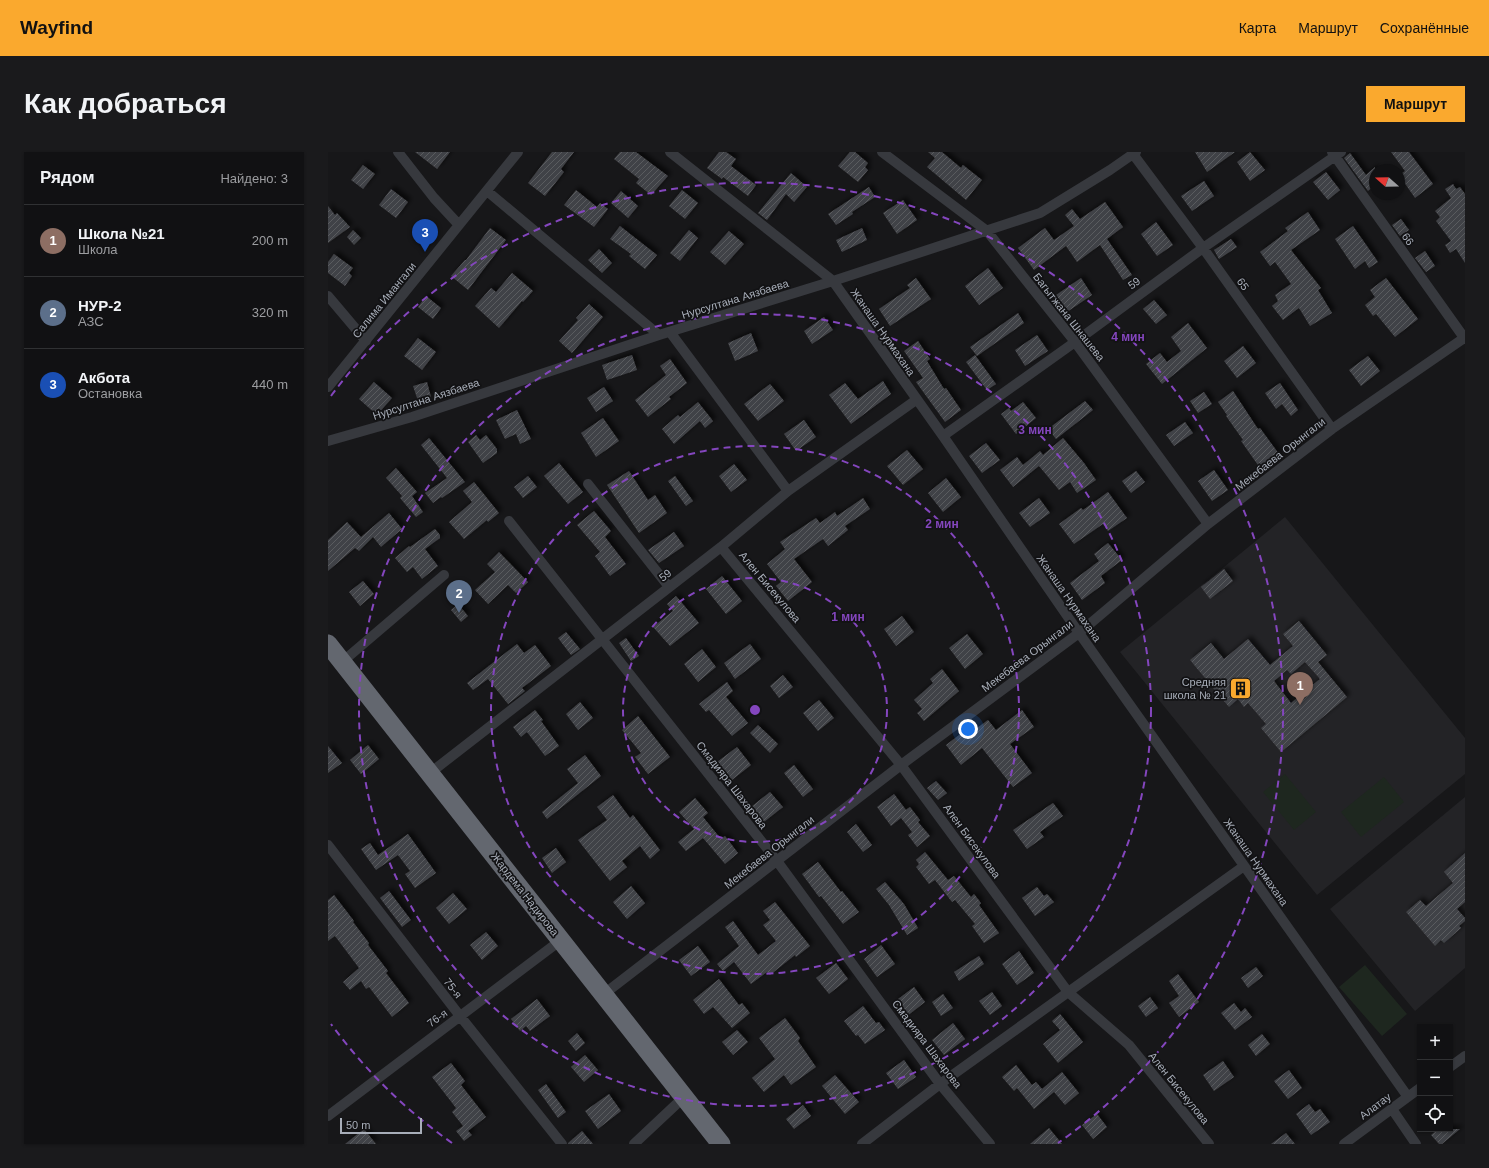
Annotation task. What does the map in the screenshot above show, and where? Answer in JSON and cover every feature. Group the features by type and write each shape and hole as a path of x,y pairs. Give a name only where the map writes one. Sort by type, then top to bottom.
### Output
{"highway":[{"name":"Жардема Надирова","path":"328,644 721,1144"}],"street":[{"path":"398,152 434,198 459,224"},
{"name":"Салима Имангали","path":"328,387 518,152"},
{"name":"Жанаша Нурмахана","path":"670,152 833,281 943,436 1079,633 1408,1097"},
{"name":"Багытжана Шнашева","path":"886,153 987,231 1075,342 1208,524"},
{"name":"Нурсултана Аязбаева","path":"328,441 412,417 659,335 833,281 1040,213 1110,170 1134,153"},
{"name":"65","path":"1134,153 1332,428"},
{"name":"59","path":"943,436 1336,153"},
{"name":"66","path":"1336,153 1465,339"},
{"path":"487,191 659,335"},
{"path":"328,296 366,341"},
{"path":"670,332 788,491"},
{"name":"Мекебаева Орынгали","path":"604,994 901,765 1079,633 1208,524 1332,428 1465,339"},
{"name":"59","path":"430,773 721,547 788,491 916,400"},
{"path":"588,484 669,587"},
{"name":"Смадияра Шахарова","path":"509,521 777,861 940,1084 990,1144"},
{"name":"Ален Бисекулова","path":"721,547 901,765 1068,992 1129,1045 1209,1144"},
{"path":"342,662 444,575"},
{"name":"75-я","path":"328,845 460,1016 562,1144"},
{"path":"862,1144 940,1084 1244,866"},
{"name":"76-я","path":"328,1116 561,940"},
{"path":"1453,1065 1465,1056"},
{"name":"Алатау","path":"1344,1144 1417,1090"},
{"path":"634,1144 684,1097"},
{"path":"1392,1109 1416,1144"}],"shaded area":[{"path":"1285,517 1465,738 1465,774 1317,895 1120,652"},
{"path":"1285,774 1316,812 1294,830 1263,792"},
{"path":"1384,777 1404,802 1361,837 1341,812"},
{"path":"1465,797 1465,968 1415,1011 1330,909"},
{"path":"1365,965 1407,1014 1382,1036 1339,987"}],"building":[{"path":"415,152 450,152 437,169"},
{"path":"552,152 574,152 561,169 564,172 545,196 528,183"},
{"path":"620,152 636,152 668,176 651,195 636,183 639,179 614,159"},
{"path":"719,152 726,152 736,159 731,166 756,185 748,196 723,177 722,179 707,168"},
{"path":"850,152 855,152 868,163 865,167 868,170 858,182 838,166"},
{"path":"928,152 942,152 961,168 963,165 982,180 966,200 927,167 935,158"},
{"path":"1195,152 1235,152 1207,172"},
{"path":"1250,152 1265,170 1250,181 1237,162"},
{"path":"1391,152 1409,152 1433,184 1415,198 1405,184 1405,164 1400,164"},
{"path":"1350,153 1366,175 1369,172 1368,191 1344,158"},
{"path":"363,165 375,174 363,189 351,180"},
{"path":"1326,172 1340,190 1328,200 1313,182"},
{"path":"791,173 807,187 794,202 786,194 767,220 758,213"},
{"path":"1204,181 1214,196 1192,211 1181,196"},
{"path":"1453,184 1456,189 1460,187 1465,194 1465,263 1456,249 1450,253 1445,245 1451,241 1436,221 1440,217 1435,211 1451,198 1445,189"},
{"path":"869,187 875,197 852,212 853,214 836,225 828,214"},
{"path":"391,189 408,202 396,218 379,205"},
{"path":"576,190 597,207 600,203 608,209 594,227 564,205"},
{"path":"682,190 698,203 685,219 669,206"},
{"path":"621,191 638,206 628,218 611,203"},
{"path":"903,200 917,220 897,234 883,213"},
{"path":"1105,202 1123,227 1107,239 1132,275 1123,280 1100,245 1077,262 1066,246 1034,270 1018,248 1045,228 1054,240 1074,226 1065,215 1072,209 1080,219"},
{"path":"328,206 335,215 337,213 350,227 328,243"},
{"path":"1308,212 1320,230 1291,250 1321,288 1318,290 1332,313 1310,326 1299,308 1283,320 1272,306 1278,301 1275,295 1291,284 1275,262 1270,266 1260,252 1288,231 1285,228"},
{"path":"1401,219 1409,230 1400,236 1392,225"},
{"path":"1156,222 1173,245 1157,256 1141,234"},
{"path":"620,226 657,255 645,269 629,256 631,254 610,239"},
{"path":"1353,226 1378,262 1369,268 1365,261 1355,269 1335,239"},
{"path":"490,228 506,240 468,290 451,276 466,260"},
{"path":"862,228 867,240 842,252 836,240"},
{"path":"353,230 361,238 354,245 347,237"},
{"path":"689,230 698,238 680,261 670,253"},
{"path":"729,231 744,244 725,265 710,252"},
{"path":"1231,239 1237,247 1219,259 1214,250"},
{"path":"599,249 612,263 602,273 588,260"},
{"path":"1425,251 1435,266 1426,272 1415,258"},
{"path":"334,254 353,268 349,273 352,276 345,286 328,273 328,262"},
{"path":"988,268 1003,288 979,305 965,286"},
{"path":"512,273 533,291 523,302 522,301 499,328 475,306 491,288 496,292"},
{"path":"916,278 931,299 890,326 879,309 910,288 907,285"},
{"path":"1081,278 1092,295 1067,312 1056,295"},
{"path":"1386,278 1418,319 1395,337 1376,314 1373,316 1365,305 1375,297 1370,290"},
{"path":"426,296 441,308 433,319 418,307"},
{"path":"1154,300 1167,315 1156,324 1143,309"},
{"path":"589,304 603,317 572,353 559,341 578,320 576,318"},
{"path":"1018,313 1024,323 977,356 970,347"},
{"path":"824,317 833,330 812,344 804,331"},
{"path":"1188,323 1207,348 1162,384 1146,364 1160,353 1167,362 1181,351 1171,337"},
{"path":"751,333 758,351 735,361 728,343"},
{"path":"1037,335 1048,351 1025,366 1015,350"},
{"path":"418,338 436,352 422,370 404,356"},
{"path":"918,341 930,359 927,361 944,389 946,388 961,410 945,422 916,382 923,378 904,351"},
{"path":"1243,346 1256,363 1237,378 1224,361"},
{"path":"632,355 637,370 607,380 602,365"},
{"path":"975,355 996,384 987,390 966,362"},
{"path":"1368,356 1380,371 1361,386 1349,370"},
{"path":"670,359 687,383 669,397 671,399 648,417 635,400 666,375 660,366"},
{"path":"883,381 891,394 851,424 829,395 845,383 858,399"},
{"path":"374,382 392,398 377,415 359,399"},
{"path":"427,382 431,397 418,401 413,386"},
{"path":"1280,383 1298,410 1291,416 1282,404 1276,409 1265,393"},
{"path":"770,384 784,401 758,421 744,404"},
{"path":"604,387 613,401 596,412 587,398"},
{"path":"1233,391 1258,429 1260,428 1279,454 1260,468 1241,441 1243,440 1218,402"},
{"path":"1204,392 1212,404 1198,413 1190,401"},
{"path":"1085,401 1093,410 1056,439 1048,429"},
{"path":"698,402 713,421 705,428 700,421 674,444 662,429 678,415 680,417"},
{"path":"1023,402 1036,418 1016,434 1001,414 1009,408 1011,411"},
{"path":"517,410 531,439 520,444 516,434 505,439 496,420"},
{"path":"603,418 619,441 596,457 581,433"},
{"path":"804,420 816,437 796,451 784,434"},
{"path":"1185,422 1193,433 1174,446 1166,435"},
{"path":"476,435 480,440 486,435 497,449 497,453 483,463 468,442"},
{"path":"429,438 465,482 433,503 425,493 447,478 421,445"},
{"path":"1063,438 1096,480 1077,493 1070,482 1059,490 1039,466 1013,487 1000,470 1017,457 1023,465 1040,451 1043,455"},
{"path":"986,443 1000,460 982,473 969,456"},
{"path":"907,450 923,469 903,485 887,466"},
{"path":"559,463 583,492 568,504 544,476"},
{"path":"734,464 747,480 731,492 719,476"},
{"path":"396,468 417,492 412,496 423,512 416,517 400,498 402,496 386,478"},
{"path":"1214,470 1228,490 1212,501 1198,481"},
{"path":"629,471 648,500 655,495 667,513 639,533 607,485"},
{"path":"1136,471 1145,482 1131,493 1122,481"},
{"path":"528,476 537,487 523,498 514,487"},
{"path":"675,476 693,501 686,506 668,481"},
{"path":"946,478 961,497 943,512 928,493"},
{"path":"474,482 499,513 488,522 487,520 464,539 449,522 472,502 463,491"},
{"path":"1108,492 1127,518 1108,531 1103,524 1074,544 1059,524 1081,508 1083,510"},
{"path":"863,498 870,509 845,526 848,530 828,546 823,539 794,559 812,582 788,601 776,586 781,582 767,564 785,549 780,542 816,518 820,523 835,512 837,516"},
{"path":"1039,498 1050,513 1030,527 1019,513"},
{"path":"594,511 611,531 605,537 626,564 610,576 595,556 600,552 577,525"},
{"path":"389,513 402,529 381,547 373,537 359,551 355,548 328,571 328,540 347,522 361,537"},
{"path":"435,529 440,535 440,538 425,549 438,566 422,579 413,567 407,572 395,558 409,546 410,547"},
{"path":"674,532 684,546 659,563 648,550"},
{"path":"1108,543 1122,560 1101,576 1105,583 1082,600 1070,583 1099,561 1094,554"},
{"path":"499,552 528,582 516,593 508,585 488,604 475,590 495,572 487,564"},
{"path":"1224,569 1233,581 1210,599 1201,587"},
{"path":"722,576 742,601 726,614 706,589"},
{"path":"363,581 374,594 360,606 349,592"},
{"path":"676,596 699,623 670,646 653,627 673,611 667,604"},
{"path":"458,604 468,616 461,622 451,610"},
{"path":"902,616 914,632 896,646 884,629"},
{"name":"Средняя школа № 21","path":"1299,621 1327,655 1318,662 1347,697 1281,752 1261,728 1266,724 1248,703 1244,707 1238,699 1229,707 1190,660 1211,643 1224,659 1248,639 1270,665 1293,646 1283,634","holes":["1305,662 1320,679 1291,703 1274,681 1287,670 1291,674"]},
{"path":"566,632 580,649 571,655 558,638"},
{"path":"967,634 983,654 965,669 949,648"},
{"path":"626,638 639,656 631,661 619,643"},
{"path":"517,644 524,653 535,645 551,666 522,688 525,691 508,704 488,679 473,690 467,683"},
{"path":"750,644 761,659 735,679 724,663"},
{"path":"702,649 716,667 698,682 684,664"},
{"path":"942,669 959,691 924,721 917,713 922,709 914,700 933,683 930,679"},
{"path":"783,675 793,687 779,698 770,686"},
{"path":"727,682 733,691 726,697 748,723 732,736 709,710 706,712 699,704"},
{"path":"819,700 834,718 818,731 803,713"},
{"path":"580,702 593,718 578,730 566,714"},
{"path":"535,710 559,746 545,756 527,732 521,737 513,727"},
{"path":"1022,710 1034,727 1010,744 1032,773 1013,787 982,748 961,765 946,745 963,732 966,736 988,720 996,730"},
{"path":"638,716 670,757 648,774 635,757 641,753 622,730"},
{"path":"758,725 778,744 770,753 750,733"},
{"path":"368,745 379,759 361,774 350,760"},
{"path":"328,746 342,763 328,773"},
{"path":"737,747 751,765 732,780 717,762"},
{"path":"585,755 601,776 547,819 542,812 578,783 567,769"},
{"path":"794,765 813,789 803,797 784,773"},
{"path":"936,781 947,793 938,800 927,788"},
{"path":"770,792 783,807 764,822 751,807"},
{"path":"894,794 906,810 910,807 920,820 918,822 930,836 917,847 908,835 912,832 901,818 891,826 877,807"},
{"path":"613,795 630,818 633,815 660,850 650,859 640,846 622,861 627,867 610,881 578,840 607,820 597,807"},
{"path":"695,798 708,813 703,817 721,839 725,836 738,853 725,864 703,838 686,851 678,842 694,829 679,812"},
{"path":"1053,803 1063,816 1040,832 1044,837 1027,849 1013,830"},
{"path":"856,824 872,845 863,852 847,832"},
{"path":"408,834 436,873 415,888 405,874 410,871 398,855 376,870 361,849 370,843 378,855"},
{"path":"556,848 566,862 552,873 542,858"},
{"path":"925,852 948,880 954,876 971,897 974,894 981,903 979,905 999,933 984,943 972,926 975,924 955,900 952,902 935,880 929,884 916,867 919,864 916,860"},
{"path":"1465,853 1465,902 1457,909 1465,918 1465,921 1459,926 1461,928 1444,943 1441,940 1435,946 1406,912 1420,900 1426,906 1453,883 1444,872"},
{"path":"818,862 841,892 842,891 859,912 843,924 821,896 819,897 802,874"},
{"path":"885,882 904,904 918,928 907,935 889,905 876,889"},
{"path":"631,886 645,903 627,919 613,902"},
{"path":"1037,887 1044,896 1047,894 1054,902 1035,916 1022,898"},
{"path":"389,891 411,920 402,927 380,898"},
{"path":"453,893 467,909 449,924 436,908"},
{"path":"334,895 369,943 368,945 388,971 386,973 409,1003 392,1017 369,987 366,989 361,981 350,990 343,982 359,968 335,936 328,941 328,900"},
{"path":"775,902 810,946 796,957 795,955 770,975 767,972 751,984 734,962 723,971 717,964 739,946 725,927 733,921 758,955 776,941 763,925 770,920 763,911"},
{"path":"486,932 498,946 482,960 470,945"},
{"path":"881,945 895,964 877,977 864,959"},
{"path":"698,946 710,962 691,976 679,960"},
{"path":"1019,951 1034,973 1017,985 1002,964"},
{"path":"979,956 984,964 959,981 954,972"},
{"path":"836,963 848,979 829,994 816,978"},
{"path":"1256,967 1263,976 1248,988 1241,978"},
{"path":"1178,974 1199,1002 1179,1017 1169,1003 1179,996 1169,981"},
{"path":"719,979 739,1005 742,1003 750,1013 732,1028 713,1007 704,1014 693,1000"},
{"path":"914,987 925,1002 906,1017 894,1002"},
{"path":"992,992 1002,1006 990,1015 979,1001"},
{"path":"943,994 953,1008 941,1016 932,1002"},
{"path":"1150,997 1158,1008 1146,1017 1138,1006"},
{"path":"537,999 550,1016 530,1031 526,1026 520,1031 511,1019"},
{"path":"1234,1003 1241,1012 1245,1008 1252,1017 1235,1030 1221,1013"},
{"path":"863,1006 876,1023 879,1022 885,1030 865,1044 858,1035 856,1036 844,1021"},
{"path":"1060,1014 1083,1042 1058,1063 1043,1044 1060,1030 1052,1021"},
{"path":"785,1018 800,1038 798,1041 816,1067 791,1085 784,1075 764,1092 752,1078 775,1059 759,1038"},
{"path":"953,1023 965,1039 944,1055 932,1040"},
{"path":"737,1030 748,1042 733,1055 722,1042"},
{"path":"577,1033 585,1043 576,1051 568,1041"},
{"path":"1262,1034 1270,1044 1256,1056 1248,1045"},
{"path":"585,1055 598,1070 584,1082 571,1067"},
{"path":"904,1060 916,1077 898,1089 886,1073"},
{"path":"1223,1061 1234,1077 1214,1091 1203,1075"},
{"path":"451,1063 465,1081 461,1085 486,1117 468,1131 472,1135 464,1141 456,1131 463,1126 452,1112 456,1108 432,1077"},
{"path":"1016,1065 1032,1085 1036,1082 1042,1089 1062,1072 1079,1093 1065,1105 1054,1092 1034,1109 1017,1088 1014,1091 1002,1077"},
{"path":"1289,1070 1302,1088 1288,1099 1274,1081"},
{"path":"835,1075 859,1102 845,1114 822,1086"},
{"path":"546,1084 566,1112 558,1118 538,1090"},
{"path":"609,1094 621,1111 598,1129 585,1111"},
{"path":"1309,1104 1315,1112 1320,1109 1330,1122 1311,1135 1296,1114"},
{"path":"803,1105 811,1116 794,1129 786,1119"},
{"path":"1097,1114 1107,1127 1093,1139 1082,1125"},
{"path":"1049,1128 1062,1144 1030,1144"},
{"path":"364,1129 376,1144 345,1144"},
{"path":"1453,1129 1460,1129 1442,1144 1439,1144 1431,1135 1434,1132 1453,1132"},
{"path":"582,1131 593,1144 568,1144 568,1143"},
{"path":"1286,1133 1295,1144 1271,1144"}],"place":[{"name":"Акбота","path":"425,252"},
{"name":"НУР-2","path":"459,613"},
{"name":"Средняя школа № 21","path":"1241,688"},
{"name":"Школа №21","path":"1300,705"}]}
